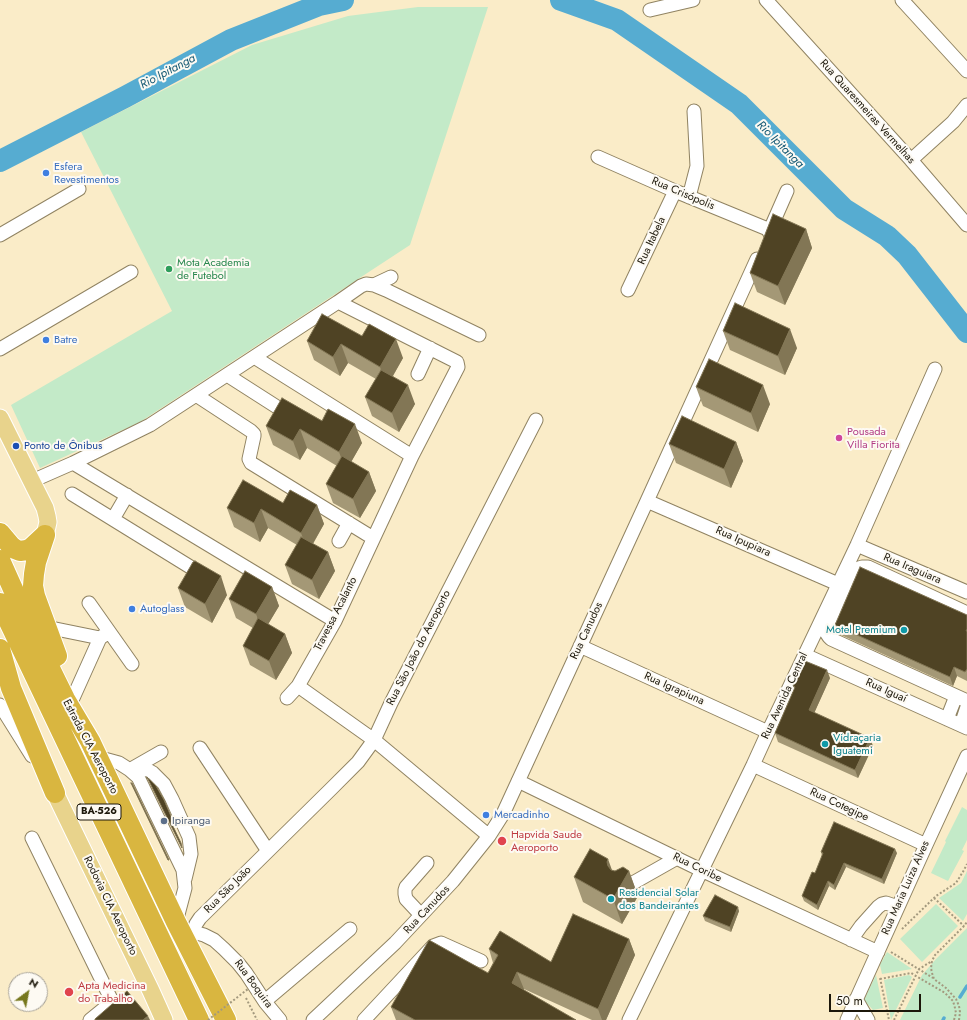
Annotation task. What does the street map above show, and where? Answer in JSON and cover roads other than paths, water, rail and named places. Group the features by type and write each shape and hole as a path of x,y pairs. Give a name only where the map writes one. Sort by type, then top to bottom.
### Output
{"highway":[{"path":"0,533 11,546 20,551 31,548 46,535"},
{"path":"46,535 36,562 33,586 35,596 73,698 94,749"},
{"name":"Estrada CIA Aeroporto","path":"0,560 35,638 62,692 94,749 183,923 226,1020"},
{"name":"Estrada CIA Aeroporto","path":"0,603 199,1020"},
{"path":"0,648 11,688 55,793"}],"main road":[{"path":"0,418 45,508 48,522 46,535"},
{"name":"Rodovia CIA Aeroporto","path":"55,793 164,1020"}],"street":[{"path":"650,10 693,0"},
{"name":"Rua Quaresmeiras Vermelhas","path":"766,0 911,160 967,225"},
{"path":"902,0 967,71"},
{"path":"911,160 953,122 967,105"},
{"path":"689,197 697,166 694,110"},
{"name":"Rua Crisópolis","path":"598,158 770,230"},
{"path":"0,235 79,189"},
{"name":"Rua Itabela","path":"628,290 675,191"},
{"name":"Rua Canudos","path":"313,1020 395,944 422,915 453,881 489,836 503,814 787,191"},
{"path":"0,349 131,272"},
{"path":"374,285 391,277"},
{"path":"32,481 52,473 150,425 366,284 374,285 386,290 479,335"},
{"name":"Travessa Acalanto","path":"287,698 298,686 335,621 412,456 458,367 457,362 338,302"},
{"path":"418,374 430,348"},
{"path":"254,357 412,456"},
{"name":"Rua Avenida Central","path":"629,1020 753,765 857,545 935,369"},
{"path":"227,375 277,407"},
{"path":"196,396 252,431 254,436 249,459 251,463 373,538"},
{"name":"Rua São João do Aeroporto","path":"268,851 358,762 374,740 391,703 536,420"},
{"path":"73,463 335,621"},
{"path":"72,494 200,574"},
{"path":"113,519 127,495"},
{"name":"Rua Ipupiara","path":"647,501 838,584"},
{"path":"339,541 349,523"},
{"name":"Rua Iraguiara","path":"857,545 967,592"},
{"path":"947,719 962,698 831,638 826,634 825,629 857,570 862,567 868,567 967,614"},
{"path":"89,603 104,635 132,664"},
{"path":"46,627 104,635"},
{"path":"73,698 104,635"},
{"name":"Rua Igrapiuna","path":"580,646 768,732"},
{"name":"Rua Iguaí","path":"805,655 964,726"},
{"path":"298,686 374,740 489,836"},
{"path":"0,705 55,793"},
{"path":"964,726 967,707"},
{"path":"200,748 268,851"},
{"path":"94,749 119,763 153,773 164,784 189,838 191,854 184,881"},
{"path":"134,767 161,752"},
{"name":"Rua Maria Luiza Alves","path":"847,1020 856,999 882,950 898,907 967,756"},
{"name":"Rua Cotegipe","path":"753,765 926,845"},
{"path":"134,767 183,870 185,888 183,923"},
{"name":"Rua Coribe","path":"518,781 701,870 851,940 882,950"},
{"path":"32,838 111,999 106,1007 90,1020"},
{"name":"Rua São João","path":"183,923 196,924 200,918 268,851"},
{"path":"624,888 677,858"},
{"path":"422,915 406,899 405,890 427,863"},
{"path":"851,940 861,926 882,904 886,903 898,907"},
{"name":"Rua Boquira","path":"183,923 214,940 224,949 246,972 264,1001 280,1020"},
{"path":"264,1001 350,930"},
{"path":"364,1020 433,946 441,943 481,961"},
{"path":"856,999 868,1020"}],"waterway":[{"name":"Rio Ipitanga","path":"0,161 125,97 231,40 319,5 343,0"},
{"name":"Rio Ipitanga","path":"561,0 617,20 739,104 844,209 887,236 907,255 967,332"},
{"path":"960,997 967,986"}],"place":[{"name":"Esfera Revestimentos","path":"46,173"},
{"name":"Mota Academia de Futebol","path":"169,269"},
{"name":"Batre","path":"46,340"},
{"name":"Pousada Villa Fiorita","path":"839,438"},
{"name":"Ponto de Ônibus","path":"16,446"},
{"name":"Autoglass","path":"132,609"},
{"name":"Motel Premium","path":"904,630"},
{"name":"Vidraçaria Iguatemi","path":"825,744"},
{"name":"Mercadinho","path":"486,815"},
{"name":"Ipiranga","path":"164,821"},
{"name":"Hapvida Saude Aeroporto","path":"502,841"},
{"name":"Residencial Solar dos Bandeirantes","path":"611,899"},
{"name":"Apta Medicina do Trabalho","path":"69,992"}]}
